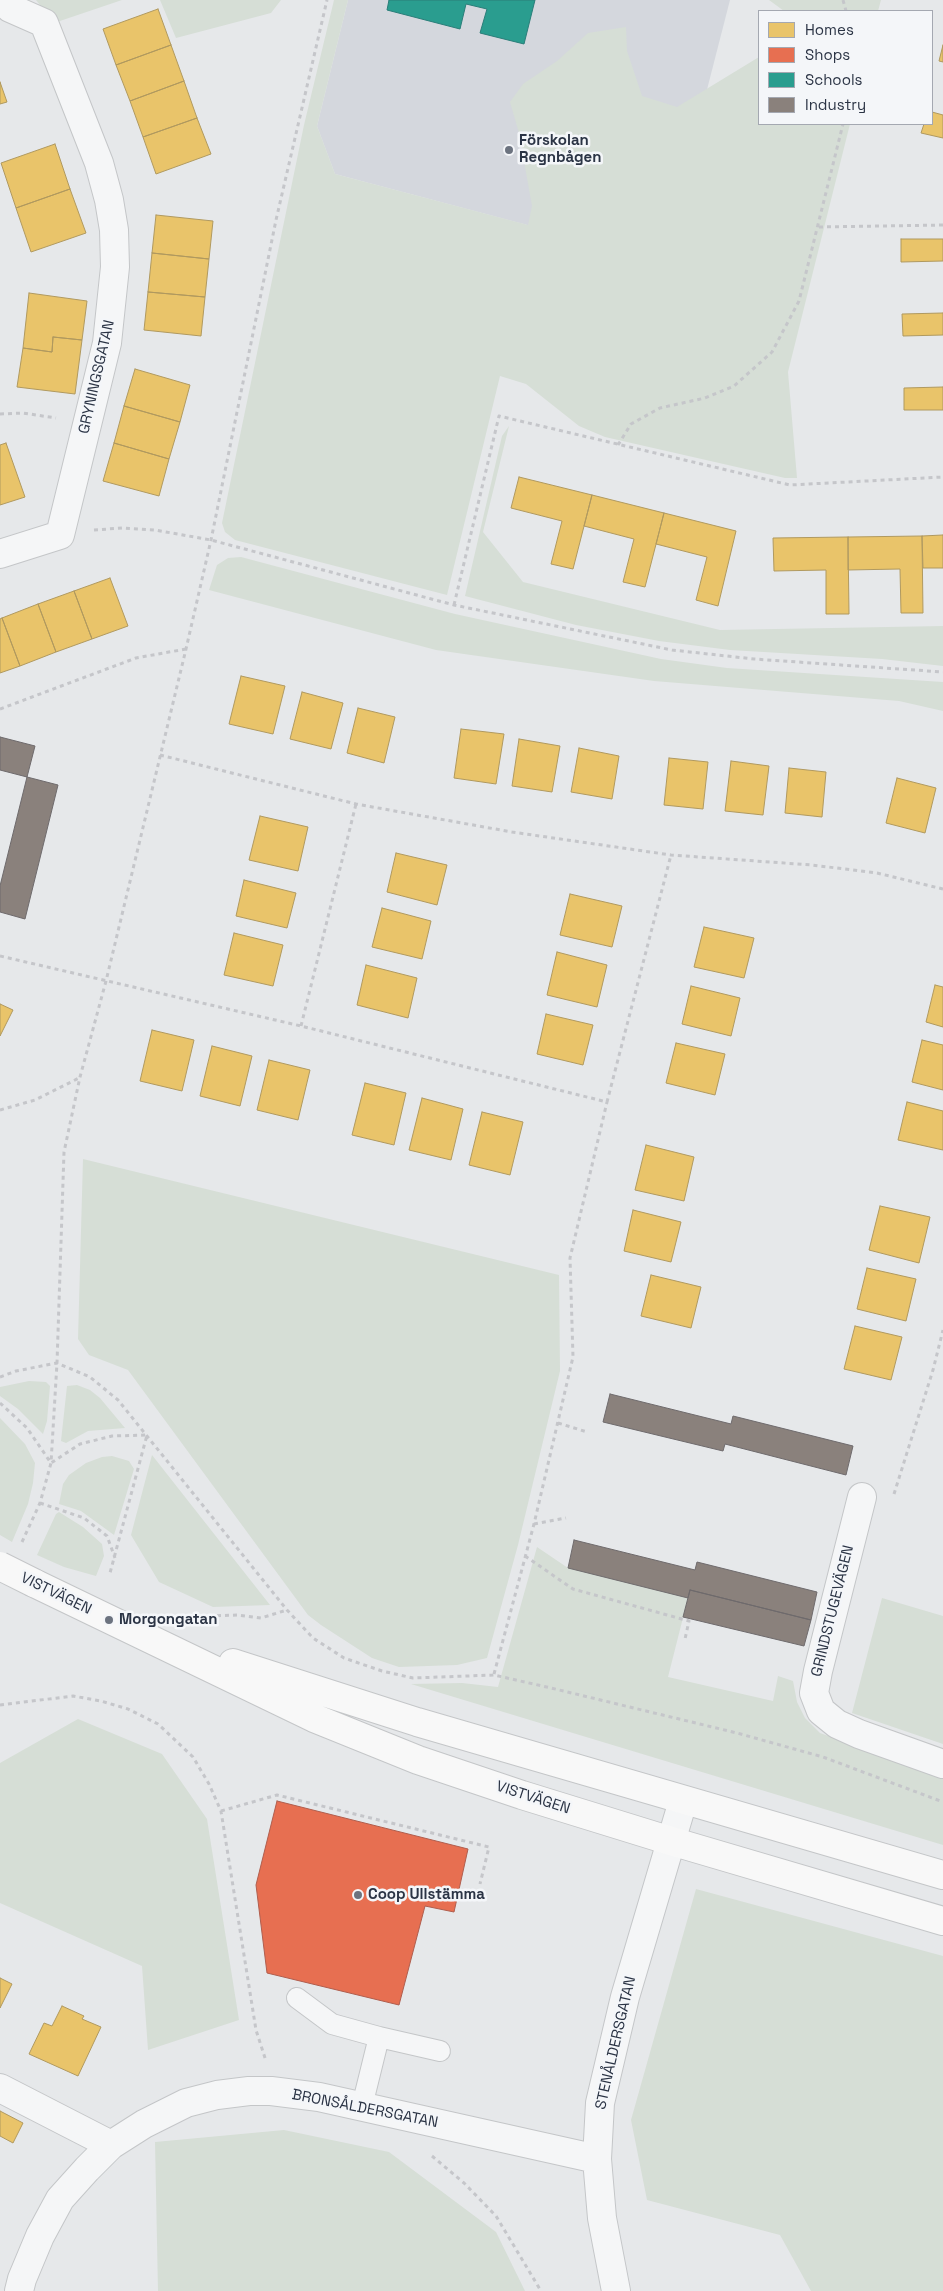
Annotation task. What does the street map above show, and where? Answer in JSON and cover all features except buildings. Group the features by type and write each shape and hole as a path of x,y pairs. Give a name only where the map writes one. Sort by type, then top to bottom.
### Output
{"main road":[{"name":"VISTVÄGEN","path":"0,1566 314,1718 418,1760 522,1795 671,1841 943,1921"},
{"name":"VISTVÄGEN","path":"139,1634 417,1722 683,1801 943,1875"}],"street":[{"name":"GRYNINGSGATAN","path":"5,6 44,23 98,163 109,200 114,230 115,258 112,308 107,343 60,535"},
{"path":"0,554 60,535"},
{"name":"GRINDSTUGEVÄGEN","path":"862,1497 814,1693 821,1711 837,1724 859,1734 943,1764"},
{"name":"STENÅLDERSGATAN","path":"616,2291 602,2218 597,2159 600,2103 625,1997 683,1801"},
{"path":"0,2088 111,2145"},
{"name":"BRONSÅLDERSGATAN","path":"19,2291 40,2236 60,2199 111,2145 144,2124 186,2103 217,2095 249,2091 271,2091 319,2097 597,2159"}],"lane":[{"path":"297,1998 332,2024 440,2051"},
{"path":"362,2106 379,2037"}],"path":[{"path":"21,1545 40,1503 51,1463 57,1363 64,1152 80,1077 106,981 211,540 276,220 326,0"},
{"path":"618,445 631,424 660,408 705,398 734,386 772,352 799,301 819,227 843,125"},
{"path":"819,227 943,225"},
{"path":"0,414 23,413 86,423"},
{"path":"454,605 499,416 790,486 943,477"},
{"path":"60,535 122,528 155,530 211,540 454,605 672,650 754,659 943,672"},
{"path":"0,709 136,658 186,649"},
{"path":"160,755 356,804 512,832 671,855 858,870 943,889"},
{"path":"301,1026 356,804"},
{"path":"494,1674 534,1524 573,1356 570,1258 607,1102 671,855"},
{"path":"0,956 301,1026 607,1102"},
{"path":"0,1110 35,1100 80,1077"},
{"path":"0,1377 16,1371 57,1363 90,1377 118,1400 288,1610 313,1638 344,1658 382,1671 413,1678 494,1674 737,1733 804,1752 943,1802"},
{"path":"0,1403 26,1428 51,1463"},
{"path":"558,1424 587,1432"},
{"path":"51,1463 80,1444 112,1436 147,1435"},
{"path":"110,1573 147,1435"},
{"path":"40,1503 84,1518 106,1536 114,1558"},
{"path":"534,1524 566,1518"},
{"path":"525,1556 573,1589 689,1621 685,1639"},
{"path":"209,1616 238,1615 261,1618 288,1610"},
{"path":"0,1705 73,1696 101,1701 128,1709 158,1724 193,1757 209,1784 221,1811 256,2030 268,2067 271,2091"},
{"path":"221,1811 277,1795 489,1848 480,1884"},
{"path":"426,2152 464,2183 496,2216 541,2291"}],"shaded area":[{"path":"36,0 122,0 54,23"},
{"path":"160,0 281,0 271,13 176,38"},
{"path":"334,0 348,0 317,126 335,174 528,225 532,206 519,133 510,102 523,84 557,61 588,33 626,27 627,51 642,96 677,107 758,58 758,125 850,125 788,372 797,478 785,478 605,437 579,426 526,384 500,376 447,595 235,540 225,532 222,523 304,125"},
{"name":"Förskolan Regnbågen","path":"348,0 730,0 663,261 335,174 317,126"},
{"path":"769,0 881,0 878,10 783,10"},
{"path":"509,426 483,532 523,582 720,630 943,626 943,666 882,659 730,650 659,641 576,625 465,596 502,436"},
{"path":"241,557 455,614 661,659 727,668 943,682 943,711 899,701 654,681 436,650 209,590 217,565 228,558"},
{"path":"83,1159 559,1275 560,1371 518,1545 487,1658 457,1665 399,1667 372,1658 321,1625 308,1615 128,1370 89,1355 78,1339"},
{"path":"29,1381 46,1382 50,1386 47,1421 43,1434 18,1409 0,1396 0,1387"},
{"path":"77,1385 90,1390 100,1398 125,1428 88,1431 66,1443 61,1441 67,1386"},
{"path":"0,1418 25,1444 35,1463 28,1504 12,1542 0,1535"},
{"path":"152,1455 270,1605 213,1607 159,1582 131,1535"},
{"path":"112,1456 129,1461 134,1469 114,1535 81,1511 59,1504 63,1484 69,1475 86,1463 102,1457"},
{"path":"59,1512 83,1527 102,1544 104,1556 96,1576 64,1567 37,1555 56,1514"},
{"path":"537,1547 568,1568 688,1598 668,1677 773,1701 778,1676 793,1681 797,1702 805,1718 820,1733 943,1777 943,1845 411,1684 462,1683 498,1687"},
{"path":"882,1598 943,1616 943,1744 852,1713"},
{"path":"78,1719 162,1754 207,1819 239,2020 148,2050 142,1966 0,1903 0,1763"},
{"path":"696,1889 943,1956 943,2291 811,2291 780,2235 647,2200 631,2120"},
{"path":"284,2130 389,2152 496,2232 525,2291 158,2291 155,2142"}],"place":[{"name":"Förskolan Regnbågen","path":"509,150"},
{"name":"Morgongatan","path":"109,1620"},
{"name":"Coop Ullstämma","path":"358,1895"}]}
